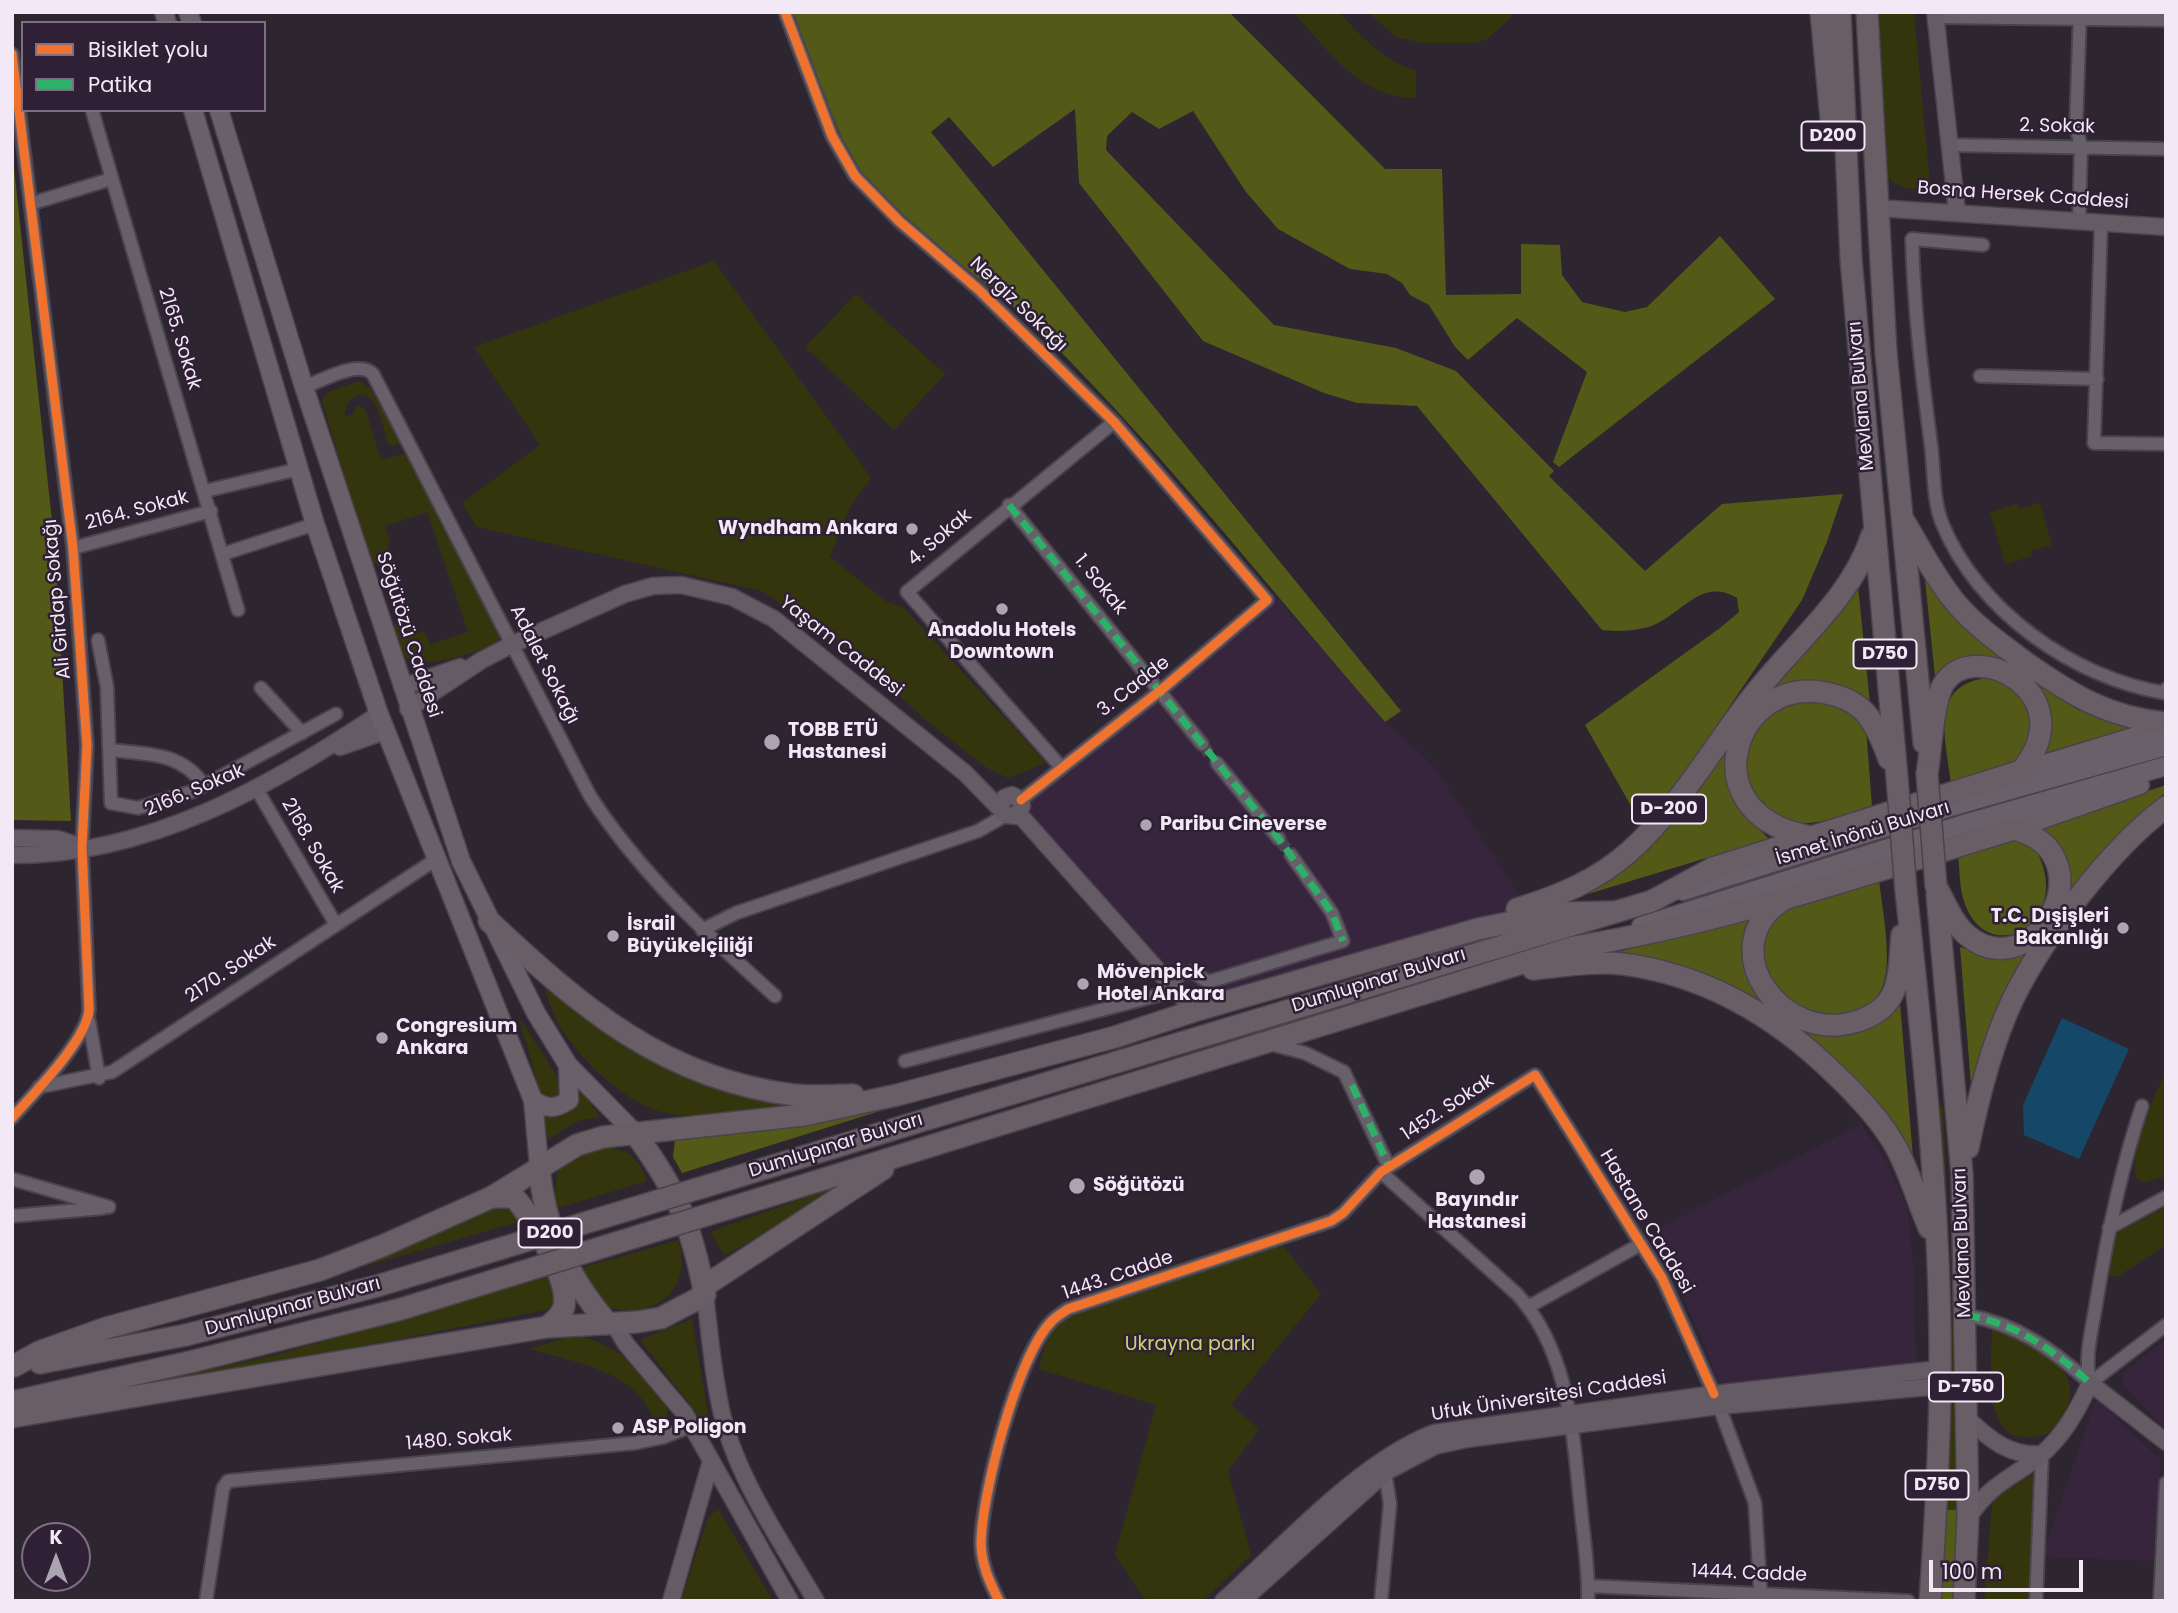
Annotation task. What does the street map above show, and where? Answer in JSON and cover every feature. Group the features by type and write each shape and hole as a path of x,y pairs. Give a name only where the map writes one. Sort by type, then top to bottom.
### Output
{"highway":[{"name":"D200","path":"1821,12 1831,121 1851,259"},
{"name":"Mevlana Bulvarı","path":"1840,12 1851,259 1897,778"},
{"name":"Mevlana Bulvarı","path":"1867,12 1877,208 1900,515 1927,774 1962,1174 1968,1518 1964,1601"},
{"path":"1900,515 1944,588 1970,618 2001,645 2082,700 2124,716 2166,725"},
{"name":"D-200","path":"1365,964 1416,940 1571,890 1630,852 1693,781 1749,701 1839,595 1867,551 1874,530"},
{"path":"1927,774 1941,689 1954,674 1985,666 2014,677 2036,702 2042,722 2040,742 2021,771"},
{"path":"1807,836 1771,826 1750,809 1740,789 1737,762 1739,745 1752,719 1768,704 1792,693 1816,691 1836,695 1855,704 1874,726 1897,778"},
{"name":"Dumlupınar Bulvarı","path":"13,1367 186,1335 377,1286 1652,901 1713,868 1807,836 2021,771"},
{"name":"D-750","path":"1897,778 1906,891"},
{"path":"1962,1174 1977,1105 2013,1000 2042,951 2105,863 2141,825 2166,807"},
{"path":"1936,886 1962,931 1979,943 2007,947 2033,937 2054,908 2060,877 2057,863 2046,845 2026,832 2014,829"},
{"name":"Dumlupınar Bulvarı","path":"12,1402 194,1361 401,1309 1574,947 1653,934 1783,899 2014,829"},
{"name":"Mevlana Bulvarı","path":"1906,891 1921,1027 1935,1245 1939,1378 1930,1601"},
{"path":"1783,899 1763,919 1756,933 1754,958 1762,984 1779,1006 1790,1014 1822,1026 1835,1026 1867,1017 1885,1006 1895,992 1906,891"},
{"path":"489,921 592,1013 648,1048 748,1086 796,1095 897,1095 1115,1037 1194,1011 1365,964 1478,929 1556,913 1612,912"},
{"path":"1489,973 1593,963 1622,964 1671,974 1749,1006 1783,1027 1812,1052 1868,1109 1896,1147 1935,1245"},
{"path":"911,1124 1115,1037"},
{"name":"Dumlupınar Bulvarı","path":"13,1367 39,1352 106,1328 320,1270 492,1197 540,1165 577,1145 634,1132 804,1115 897,1095"},
{"path":"634,1132 667,1179 681,1206 695,1243 704,1291"},
{"name":"Dumlupınar Bulvarı","path":"12,1417 547,1327 661,1318 907,1154"},
{"path":"540,1165 546,1218 556,1245 573,1277 611,1324"},
{"path":"492,1197 513,1196 526,1210 548,1250 565,1293 559,1318 547,1327"}],"main road":[{"path":"1935,15 1957,212"},
{"path":"194,112 315,524 379,714 533,1100 540,1165"},
{"name":"Söğütözü Caddesi","path":"220,112 304,387 408,709 461,860 536,1013 568,1065 634,1132"},
{"name":"Bosna Hersek Caddesi","path":"1877,208 2166,227"},
{"name":"Yaşam Caddesi","path":"402,687 482,660 634,591 653,586 681,585 732,597 774,619 965,773 1011,806 1194,1011"},
{"name":"Yaşam Caddesi","path":"408,709 482,660"},
{"path":"379,714 402,687"},
{"path":"386,731 408,709"},
{"name":"2166. Sokak","path":"12,855 57,855 82,847 141,836 205,813 318,755 379,714"},
{"path":"2021,771 2166,725"},
{"name":"2166. Sokak","path":"318,755 386,731"},
{"name":"İsmet İnönü Bulvarı","path":"1652,901 1957,805 2166,746"},
{"name":"İsmet İnönü Bulvarı","path":"1574,947 1961,825 2166,766"},
{"path":"2014,829 2133,788 2166,773"},
{"path":"12,838 58,839 82,847"},
{"path":"533,1100 551,1108 560,1107 569,1100 568,1065"},
{"path":"704,1291 722,1416 731,1443 771,1525 816,1601"},
{"path":"611,1324 663,1384 691,1426 790,1601"},
{"name":"Ufuk Üniversitesi Caddesi","path":"1223,1601 1384,1466 1434,1433 1717,1400 1939,1378"},
{"path":"1968,1518 1994,1485 2042,1454 2066,1428 2090,1383 2166,1442"},
{"path":"1967,1418 2006,1448 2029,1455 2042,1454"},
{"path":"671,1601 710,1461"},
{"name":"Ufuk Üniversitesi Caddesi","path":"1242,1601 1384,1466"}],"street":[{"name":"Nergiz Sokağı","path":"785,12 832,136 855,176 899,221 979,290 1114,422 1267,600"},
{"path":"2079,14 2076,127 2081,146 2079,223"},
{"path":"1935,15 2079,14 2166,20"},
{"name":"Ali Girdap Sokağı","path":"12,54 33,203 73,548 87,746 82,847 89,1020 99,1078"},
{"name":"2165. Sokak","path":"93,112 238,610"},
{"name":"2. Sokak","path":"1948,145 2166,149"},
{"path":"33,203 111,179"},
{"path":"2101,223 2094,443 2166,444"},
{"path":"1983,244 1912,239 1914,318 1940,520 1957,555 1986,596 2044,643 2102,675 2133,688 2165,693 2166,689"},
{"name":"Adalet Sokağı","path":"304,387 358,368 371,372 565,750 608,825 654,880 702,930 775,996"},
{"path":"1980,376 2097,379"},
{"name":"4. Sokak","path":"1060,766 907,592 1009,505 1114,422"},
{"name":"2164. Sokak","path":"205,491 299,469"},
{"name":"1. Sokak","path":"1009,505 1202,744"},
{"name":"2164. Sokak","path":"73,548 211,511"},
{"path":"223,554 315,524"},
{"name":"3. Cadde","path":"702,930 736,913 978,831 1161,690 1267,600"},
{"path":"98,640 107,687 111,803 138,808 202,786 336,714"},
{"path":"261,688 302,733"},
{"path":"110,750 171,757 186,765 202,786 222,805"},
{"path":"1217,764 1279,839"},
{"path":"202,786 205,813"},
{"name":"2168. Sokak","path":"256,788 335,923"},
{"path":"905,1060 1155,996 1165,992 1181,973 1193,972 1208,982 1343,941 1332,913 1291,855"},
{"name":"2170. Sokak","path":"39,1087 99,1078 113,1072 335,923 435,860"},
{"path":"12,1118 89,1020"},
{"path":"1265,1042 1331,1064 1344,1072 1352,1085 1385,1170 1528,1307 1557,1365 1572,1419 1588,1601"},
{"name":"1452. Sokak","path":"1385,1170 1535,1075"},
{"name":"Hastane Caddesi","path":"1535,1075 1667,1286 1717,1400 1755,1503 1761,1597"},
{"path":"2090,1383 2088,1356 2109,1228 2126,1153 2142,1106"},
{"name":"1443. Cadde","path":"999,1601 984,1565 983,1526 993,1469 1010,1408 1026,1365 1050,1322 1068,1308 1331,1221 1385,1170"},
{"path":"12,1179 109,1208 12,1216"},
{"path":"2109,1228 2166,1197"},
{"path":"1528,1307 1641,1244"},
{"path":"1966,1315 2016,1328 2063,1359 2090,1383"},
{"path":"2090,1383 2166,1325"},
{"name":"1480. Sokak","path":"206,1601 223,1488 228,1481 635,1443 664,1437 691,1426"},
{"path":"2036,1601 2042,1454"},
{"path":"1381,1601 1390,1504 1384,1466"},
{"path":"2160,1601 2166,1483"},
{"name":"1444. Cadde","path":"1588,1586 1761,1597 1908,1601"}],"shaded area":[{"path":"1274,594 1385,722 1434,766 1527,906 1194,1011 1022,806"},
{"path":"1861,1124 1887,1163 1907,1207 1914,1270 1916,1363 1721,1385 1655,1230"},
{"path":"2166,1339 2166,1429 2123,1385 2123,1373"},
{"path":"2096,1399 2161,1460 2154,1561 2042,1557"}],"green space":[{"path":"789,12 1229,12 1385,169 1442,169 1446,295 1521,294 1521,244 1560,245 1562,275 1582,302 1625,312 1647,307 1720,236 1775,299 1559,467 1553,462 1587,372 1517,318 1468,360 1455,347 1429,305 1410,295 1402,283 1387,274 1350,269 1278,229 1246,192 1193,111 1159,129 1132,112 1107,136 1106,150 1274,325 1396,348 1456,371 1554,471 1549,476 1645,571 1722,504 1843,494 1826,544 1802,600 1674,788 1643,827 1585,725 1720,628 1739,612 1737,598 1725,593 1704,594 1656,624 1629,630 1602,630 1417,406 1357,403 1324,393 1203,341 1079,183 1075,109 993,167 949,117 931,132 1401,711 1385,722 1175,475 1087,379 1019,312 896,210 853,164"},
{"path":"1293,12 1339,12 1383,54 1416,71 1416,98 1396,96 1361,81 1333,56"},
{"path":"1368,12 1511,12 1514,15 1486,40 1474,43 1422,43 1396,37"},
{"path":"1879,12 1914,12 1930,184 1918,189 1901,186 1886,177"},
{"path":"12,149 55,549 71,821 12,820"},
{"path":"714,261 871,478 851,505 830,557 888,603 903,607 1046,763 1008,778 987,768 927,721 849,650 762,591 477,527 462,503 540,445 474,347"},
{"path":"856,294 945,374 894,430 805,347"},
{"path":"359,381 371,389 401,443 392,446 387,443 377,408 365,395 351,400 345,416 354,414 356,405 365,408 381,460 407,453 502,625 500,636 493,644 464,655 426,662 408,659 398,646 392,631 405,604 417,633 425,632 430,645 468,632 427,512 385,526 391,542 387,544 398,574 369,561 322,400 328,392"},
{"path":"2040,503 2052,545 2031,551 2032,556 2005,564 1990,512 2017,504 2019,509"},
{"path":"1925,580 1955,616 2005,659 1971,656 1935,676"},
{"path":"1858,586 1870,703 1845,688 1821,681 1796,682 1768,691"},
{"path":"1986,678 2012,687 2023,698 2030,723 2027,741 2019,757 2006,767 1951,784 1945,734 1948,704 1955,692 1967,683"},
{"path":"2033,678 2078,710 2135,727 2044,755 2050,734 2049,715 2044,696"},
{"path":"1794,700 1815,701 1843,709 1866,729 1872,806 1824,821 1794,823 1777,815 1755,792 1747,769 1749,744 1754,732 1770,713"},
{"path":"1727,743 1729,775 1735,797 1769,839 1588,894 1631,861 1679,815"},
{"path":"2166,785 2166,792 2113,843 2068,901 2065,860 2056,842 2040,827"},
{"path":"2011,840 2034,847 2045,873 2045,896 2038,915 2025,928 2009,935 1993,934 1977,924 1965,904 1958,855"},
{"path":"1879,880 1887,952 1885,980 1881,990 1863,1009 1839,1015 1814,1011 1790,998 1772,980 1763,957 1767,932 1788,908 1795,904"},
{"path":"1752,916 1773,1013 1614,953"},
{"path":"2033,946 1983,1048 1971,1085 1960,947 1996,954"},
{"path":"541,978 607,1030 810,1100 736,1113 698,1116 662,1112 647,1107 617,1089 577,1050 558,1023"},
{"path":"1900,1003 1914,1169 1796,1030 1825,1035 1852,1033 1878,1023"},
{"path":"518,1015 562,1084 562,1097 547,1099 541,1094"},
{"path":"2166,1071 2166,1176 2144,1183 2136,1177 2136,1152 2144,1123"},
{"path":"580,1090 601,1117 578,1121 548,1139 541,1115 576,1099"},
{"path":"912,1101 682,1173 673,1157 675,1139"},
{"path":"1943,1106 1957,1425 1957,1510 1946,1510 1946,1246 1939,1107"},
{"path":"598,1147 629,1154 639,1165 647,1181 554,1209 557,1172 571,1158"},
{"path":"865,1176 724,1256 710,1232"},
{"path":"506,1201 525,1220 200,1314 363,1258"},
{"path":"2166,1207 2166,1245 2117,1277 2108,1275 2115,1238 2119,1232"},
{"path":"678,1240 682,1262 678,1281 669,1295 655,1305 638,1310 621,1310 605,1305 589,1290 581,1268"},
{"name":"Ukrayna parkı","path":"1281,1243 1321,1294 1231,1405 1259,1429 1228,1471 1251,1555 1203,1601 1146,1601 1115,1555 1156,1405 1039,1369 1047,1341 1063,1317"},
{"path":"552,1274 555,1305 547,1310 63,1405 60,1402 276,1355"},
{"path":"692,1319 709,1419 705,1424 640,1340"},
{"path":"1992,1327 2030,1343 2047,1354 2069,1381 2070,1397 2063,1415 2047,1434 2025,1437 2009,1432 1999,1421 1991,1385"},
{"path":"575,1335 616,1351 638,1369 668,1402 666,1424 657,1425 648,1407 621,1381 587,1365 530,1349"},
{"path":"2037,1473 2030,1601 1984,1601 1992,1505 1998,1494"},
{"path":"718,1509 773,1601 681,1601 708,1518"},
{"path":"1946,1510 1957,1510 1955,1601 1941,1601"}],"water":[{"path":"2062,1018 2129,1049 2079,1159 2024,1135 2023,1105"}],"tunnel":[{"path":"1202,744 1217,763"},
{"path":"1279,839 1291,855"}],"marked path":[{"path":"1009,505 1279,839 1332,913 1343,941"},
{"path":"1352,1085 1389,1167"},
{"path":"1966,1315 2002,1325 2033,1340 2062,1359 2090,1383"}],"cycle path":[{"path":"785,12 832,136 855,176 899,221 979,290 1114,422 1267,600 1161,690 1021,800"},
{"path":"12,54 73,548 87,746 82,847 89,1009 80,1035 70,1050 12,1118"},
{"path":"999,1601 987,1574 981,1545 987,1494 1014,1395 1038,1340 1053,1320 1068,1309 1331,1221 1343,1213 1381,1172 1535,1075 1662,1278 1714,1394"}],"place":[{"name":"Wyndham Ankara","path":"912,529"},
{"name":"Anadolu Hotels Downtown","path":"1002,609"},
{"name":"TOBB ETÜ Hastanesi","path":"772,742"},
{"name":"Paribu Cineverse","path":"1146,825"},
{"name":"T.C. Dışişleri Bakanlığı","path":"2123,928"},
{"name":"İsrail Büyükelçiliği","path":"613,936"},
{"name":"Mövenpick Hotel Ankara","path":"1083,984"},
{"name":"Congresium Ankara","path":"382,1038"},
{"name":"Bayındır Hastanesi","path":"1477,1177"},
{"name":"Söğütözü","path":"1077,1186"},
{"name":"ASP Poligon","path":"618,1428"}]}
